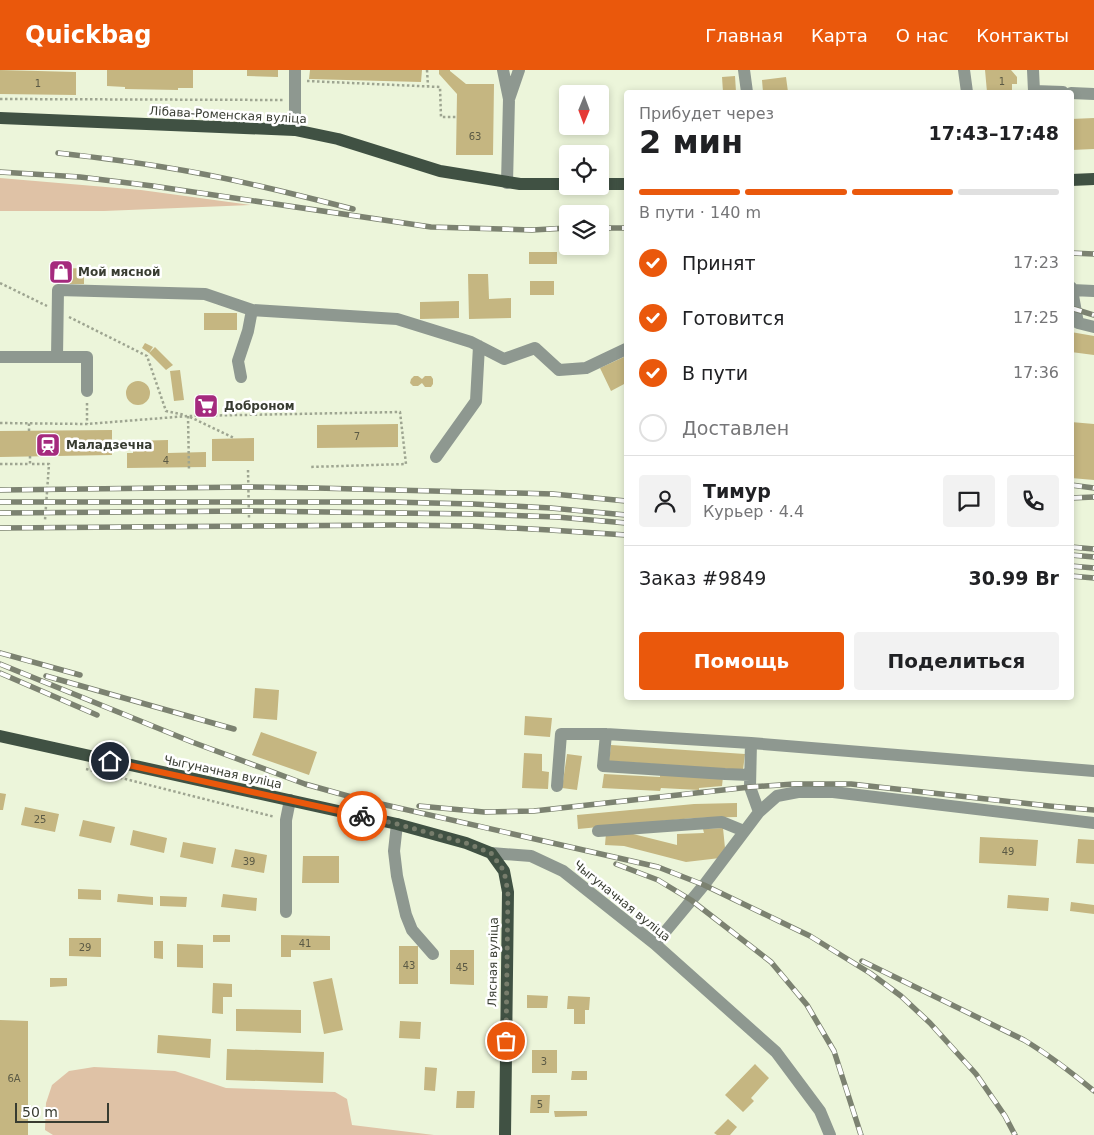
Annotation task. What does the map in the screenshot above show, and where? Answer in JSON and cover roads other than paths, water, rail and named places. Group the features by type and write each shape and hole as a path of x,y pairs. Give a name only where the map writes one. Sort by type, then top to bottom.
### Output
{"main road":[{"name":"Лібава-Роменская вуліца","path":"0,118 295,130 338,139 440,171 507,183 559,184"},
{"path":"1074,180 1094,180"},
{"path":"609,184 624,184"},
{"name":"Чыгуначная вуліца","path":"0,736 397,824 466,843 491,853"},
{"name":"Лясная вуліца","path":"491,853 504,871 508,892 505,1135"}],"street":[{"path":"295,70 295,130"},
{"path":"503,70 509,98 507,183"},
{"path":"509,98 519,70"},
{"path":"744,70 747,90"},
{"path":"964,70 967,90"},
{"path":"1033,70 1034,90"},
{"path":"1074,93 1094,94"},
{"path":"1074,289 1094,291"},
{"path":"57,357 58,290 205,294 252,310 397,319 471,342 504,359 535,348 559,370 586,368 624,350"},
{"path":"1074,300 1078,323 1094,327"},
{"path":"241,377 238,361 248,331 252,310"},
{"path":"436,457 476,400 479,346"},
{"path":"0,357 87,357 87,391"},
{"path":"557,786 562,734 606,734 751,744 1094,771"},
{"path":"606,734 603,766 750,775"},
{"path":"751,744 750,787 758,812"},
{"path":"655,944 704,885 758,812 777,796 798,792 833,792 1094,823"},
{"path":"286,912 286,820 290,800"},
{"path":"598,831 722,822 744,831"},
{"path":"397,824 394,851 397,876 406,916 412,930 433,954"},
{"name":"Чыгуначная вуліца","path":"491,853 531,856 563,870 655,944 776,1052 820,1111 830,1135"}],"railway":[{"path":"58,153 187,171 282,191 353,209"},
{"path":"0,172 80,177 153,186 431,227 532,230 559,228"},
{"path":"609,228 624,228"},
{"path":"1074,253 1094,254"},
{"path":"1074,309 1094,315"},
{"path":"1074,485 1094,488"},
{"path":"0,490 316,488 553,494 624,501"},
{"path":"1074,498 1094,497"},
{"path":"0,502 391,502 551,508 624,515"},
{"path":"0,513 249,511 473,514 557,517 624,523"},
{"path":"0,528 396,525 472,526 624,535"},
{"path":"1074,547 1094,549"},
{"path":"1074,555 1094,557"},
{"path":"1074,566 1094,568"},
{"path":"1074,576 1094,578"},
{"path":"0,653 80,675"},
{"path":"0,664 192,742 305,784 355,798 658,867 704,885 810,936 870,973 901,996 930,1023 976,1074 1005,1116 1015,1135"},
{"path":"0,673 97,715"},
{"path":"46,676 234,729"},
{"path":"419,806 484,812 534,811 750,787 794,784 851,784 1094,810"},
{"path":"616,864 658,880 691,900 771,962 807,1005 834,1051 861,1135"},
{"path":"862,961 1024,1040 1060,1064 1094,1091"}],"place":[{"name":"Мой мясной","path":"61,272"},
{"name":"Доброном","path":"206,406"},
{"name":"Маладзечна","path":"48,445"}]}
